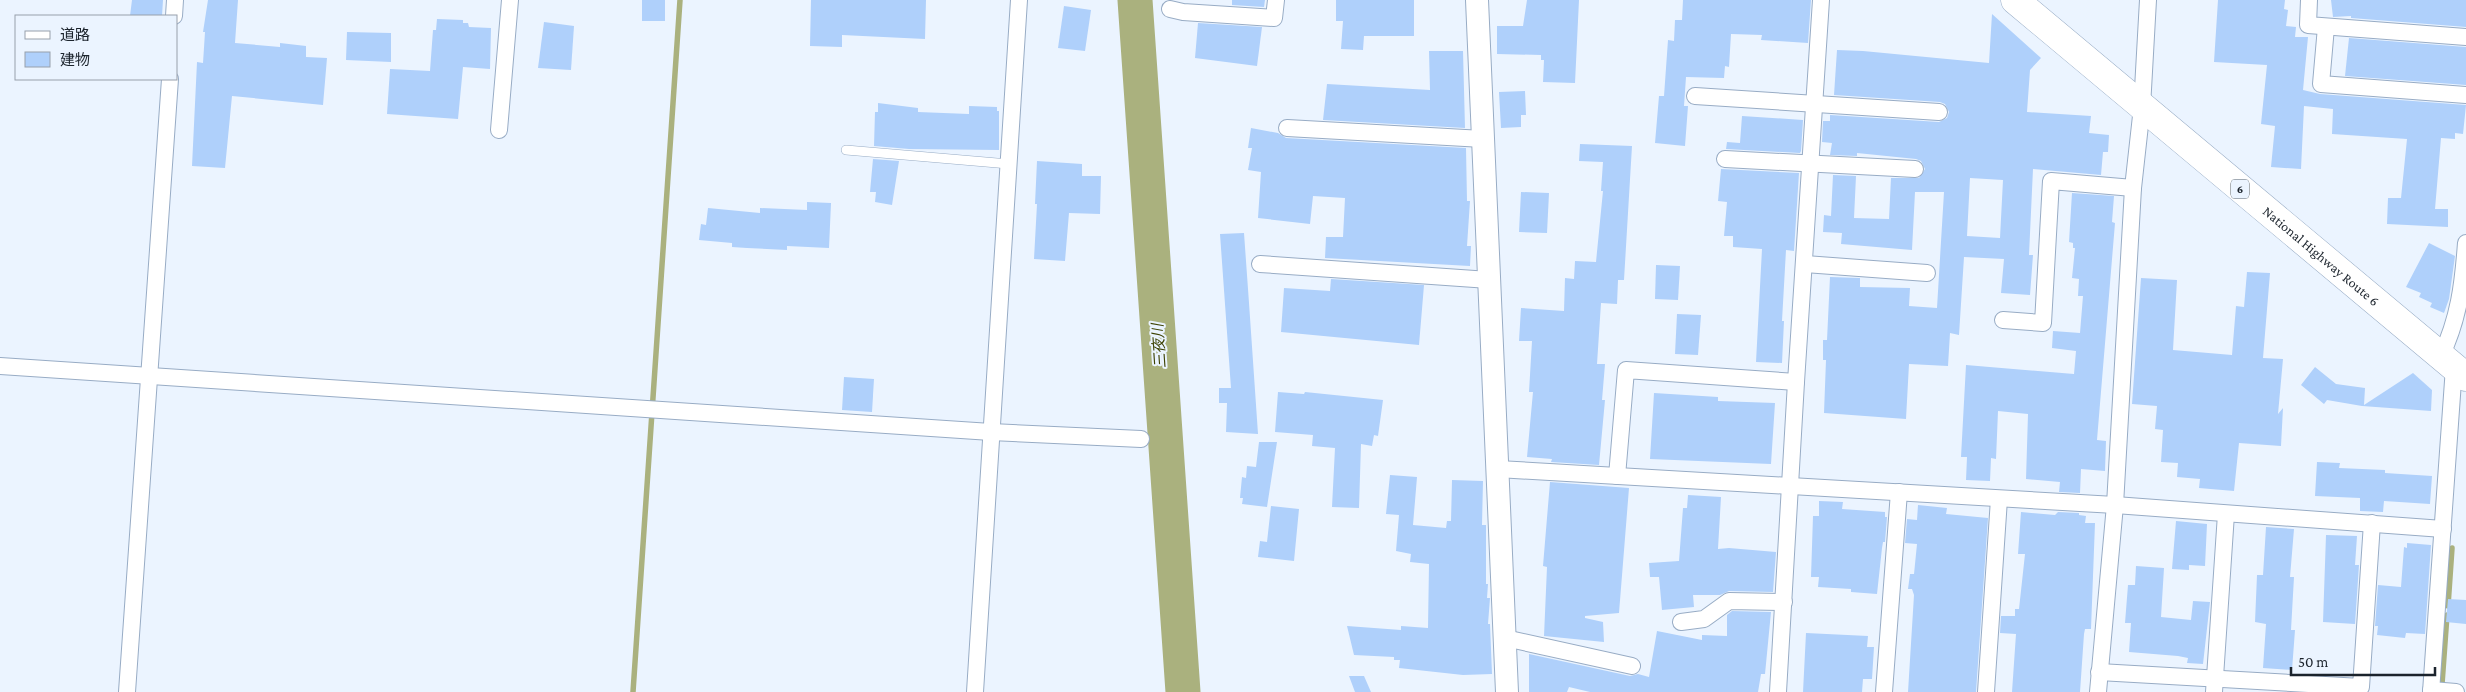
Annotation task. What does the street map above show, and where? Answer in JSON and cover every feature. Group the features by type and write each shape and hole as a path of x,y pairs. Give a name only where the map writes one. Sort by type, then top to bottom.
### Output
{"highway":[{"name":"National Highway Route 6","path":"2014,0 2454,367"}],"street":[{"path":"174,15 175,0"},
{"path":"499,130 510,0"},
{"path":"975,692 1019,0"},
{"path":"1198,0 1176,10 1274,18 1276,0"},
{"path":"1477,0 1508,692"},
{"path":"1778,692 1796,382 1822,0"},
{"path":"2098,692 2115,505 2133,188 2142,107 2148,0"},
{"path":"2309,0 2308,25 2466,37"},
{"path":"2326,27 2321,84 2466,95"},
{"path":"127,692 170,80"},
{"path":"1695,96 1939,112"},
{"path":"1287,128 1483,139"},
{"path":"1725,159 1915,169"},
{"path":"2004,320 2043,323 2051,181 2133,188"},
{"path":"2456,692 2431,691 2454,367 2452,333 2463,289 2466,242"},
{"path":"1260,264 1489,280"},
{"path":"1805,264 1927,273"},
{"path":"0,366 991,432 1141,439"},
{"path":"1617,476 1626,370 1796,382"},
{"path":"1498,469 1790,488 1899,492 2115,505 2442,529"},
{"path":"1884,692 1899,492"},
{"path":"1986,692 1999,498"},
{"path":"2214,685 2226,514"},
{"path":"2099,672 2214,685 2361,687 2372,523"},
{"path":"1681,622 1704,619 1729,602 1784,602"},
{"path":"1505,638 1632,666"}],"lane":[{"path":"846,150 1009,164"}],"building":[{"path":"132,0 163,0 162,15 130,15"},
{"path":"208,0 238,0 235,43 280,47 280,43 306,46 306,57 327,58 323,105 232,96 225,168 192,166 197,62 203,63 205,32 203,32"},
{"path":"642,0 665,0 665,21 642,21"},
{"path":"811,0 926,0 925,39 842,35 842,47 810,46"},
{"path":"1232,0 1265,0 1264,7 1232,5"},
{"path":"1336,0 1414,0 1414,36 1364,36 1363,50 1341,49 1343,21 1336,21"},
{"path":"1527,0 1579,0 1575,83 1543,82 1544,60 1541,60 1541,55 1497,54 1497,26 1523,26"},
{"path":"1683,0 1811,0 1808,43 1761,40 1762,35 1731,34 1729,67 1725,66 1724,78 1686,77 1684,106 1688,106 1685,146 1655,143 1659,96 1664,96 1668,40 1674,41 1675,20 1682,20"},
{"path":"2218,0 2285,0 2284,9 2288,10 2286,26 2296,27 2295,37 2308,37 2303,90 2320,94 2466,105 2463,134 2455,133 2455,139 2441,138 2435,209 2448,209 2448,227 2387,224 2388,198 2401,198 2407,139 2332,134 2333,109 2304,106 2301,169 2271,167 2275,126 2261,124 2267,65 2214,62"},
{"path":"2331,0 2466,0 2466,27 2351,18 2351,16 2333,17"},
{"path":"1064,6 1091,10 1085,51 1058,48"},
{"path":"1992,14 2041,58 2030,70 2027,112 2091,116 2089,133 2109,135 2108,152 2103,152 2101,175 2033,169 2029,255 2033,255 2030,295 2001,293 2004,259 1964,257 1959,335 1950,333 1948,366 1909,364 1906,419 1824,413 1826,360 1823,360 1823,340 1827,340 1830,277 1860,278 1860,287 1910,288 1909,306 1937,308 1944,192 1915,192 1912,250 1841,244 1842,233 1823,232 1824,215 1831,216 1833,175 1856,176 1854,218 1889,219 1891,178 1919,178 1925,169 1921,161 1916,159 1857,153 1857,156 1830,155 1832,143 1822,142 1823,121 1830,121 1830,115 1939,122 1947,118 1949,112 1945,104 1940,102 1834,95 1837,50 1989,63","holes":["1970,178 2003,180 2000,238 1967,236"]},
{"path":"437,19 463,20 463,23 468,23 469,27 491,28 490,69 463,67 458,119 387,114 390,69 430,71 433,30 436,30"},
{"path":"544,22 574,26 571,70 538,68"},
{"path":"1198,23 1262,27 1257,66 1195,58"},
{"path":"347,32 391,33 391,62 346,60"},
{"path":"2349,38 2466,47 2466,85 2345,76"},
{"path":"1429,51 1463,51 1465,128 1323,120 1327,84 1430,90"},
{"path":"1525,91 1526,115 1521,115 1521,127 1501,128 1499,92"},
{"path":"878,103 918,108 918,112 969,114 969,106 997,107 997,111 999,111 999,150 909,149 874,146 875,112 878,112"},
{"path":"1742,116 1803,120 1800,153 1726,149 1727,142 1740,143"},
{"path":"1251,128 1278,133 1286,138 1466,148 1467,201 1470,201 1467,246 1471,246 1470,266 1325,258 1326,237 1343,237 1345,198 1313,196 1310,224 1258,218 1261,172 1248,170 1252,148 1248,148"},
{"path":"1580,144 1632,146 1624,280 1618,280 1617,304 1601,303 1597,364 1605,364 1602,400 1605,400 1599,465 1551,462 1552,459 1527,457 1533,392 1529,392 1532,341 1519,341 1521,308 1564,311 1565,278 1574,279 1575,261 1596,262 1603,191 1601,191 1603,162 1579,161"},
{"path":"873,159 899,161 892,205 875,202 876,192 870,192"},
{"path":"1037,161 1082,164 1082,176 1101,176 1100,214 1069,213 1065,261 1034,259"},
{"path":"1721,169 1799,173 1794,251 1786,250 1782,363 1756,362 1762,249 1733,247 1733,236 1724,236 1727,202 1718,201"},
{"path":"1521,192 1549,193 1547,233 1519,232"},
{"path":"2072,193 2114,196 2112,222 2115,223 2097,440 2106,441 2105,471 2081,469 2080,493 2059,492 2060,482 2026,479 2028,414 1998,411 1996,459 1991,458 1990,481 1966,480 1967,457 1961,457 1966,365 2074,374 2076,351 2052,348 2053,331 2080,333 2083,296 2078,296 2079,279 2072,278 2075,248 2073,248 2073,243 2069,242"},
{"path":"807,202 831,203 829,248 787,246 787,250 747,248 732,247 732,243 699,240 701,224 706,225 708,208 760,213 760,208 807,210"},
{"path":"1244,233 1258,434 1226,432 1227,403 1219,403 1219,388 1231,388 1220,234"},
{"path":"2429,243 2455,256 2449,299 2444,313 2430,307 2432,303 2419,297 2421,293 2406,287"},
{"path":"1656,265 1680,266 1678,300 1655,299"},
{"path":"2247,272 2270,273 2263,358 2283,359 2278,414 2283,408 2281,446 2239,443 2234,491 2199,488 2200,479 2177,477 2178,463 2161,462 2163,430 2155,429 2157,406 2132,404 2141,278 2177,280 2173,350 2232,355 2236,306 2244,307"},
{"path":"1331,279 1424,285 1419,345 1281,332 1284,288 1330,291"},
{"path":"1677,314 1701,315 1698,355 1675,354"},
{"path":"2315,367 2336,384 2365,388 2364,405 2413,373 2432,390 2431,411 2362,406 2327,400 2324,404 2301,385"},
{"path":"844,377 874,379 872,412 842,410"},
{"path":"1278,392 1304,394 1305,392 1383,400 1378,436 1374,435 1372,446 1361,444 1359,508 1332,507 1335,448 1312,446 1313,435 1275,432"},
{"path":"1654,393 1718,397 1718,401 1775,403 1771,464 1650,459"},
{"path":"1259,442 1277,442 1267,507 1242,504 1243,498 1240,498 1242,477 1246,478 1247,466 1256,467"},
{"path":"2317,462 2340,463 2339,468 2385,470 2385,473 2432,476 2430,504 2384,501 2383,512 2360,511 2360,498 2315,496"},
{"path":"1390,475 1417,477 1413,525 1446,528 1447,521 1451,521 1452,480 1483,481 1482,525 1486,525 1486,584 1488,584 1487,598 1490,598 1488,624 1490,624 1492,674 1463,675 1399,668 1400,660 1394,660 1394,657 1354,655 1347,626 1401,630 1401,626 1428,628 1429,564 1410,562 1411,554 1396,551 1399,515 1386,514"},
{"path":"1550,482 1629,488 1619,613 1585,616 1585,618 1603,622 1604,642 1544,636 1547,567 1543,566"},
{"path":"1688,495 1721,497 1718,549 1729,548 1776,552 1773,592 1729,591 1720,595 1693,595 1694,607 1662,610 1659,577 1650,577 1649,563 1679,561 1683,508 1687,508"},
{"path":"1819,501 1843,502 1842,509 1885,512 1885,517 1887,517 1885,542 1883,542 1882,548 1877,594 1851,592 1851,589 1818,587 1819,577 1811,577 1813,516 1819,516"},
{"path":"1918,505 1947,508 1946,514 1988,518 1976,692 1908,692 1914,595 1912,589 1908,589 1910,574 1914,574 1917,544 1905,543 1907,519 1917,520"},
{"path":"1271,506 1299,509 1294,561 1258,557 1260,541 1267,542"},
{"path":"2021,512 2055,515 2058,512 2079,513 2079,515 2086,516 2085,523 2095,523 2091,629 2085,629 2084,634 2080,692 2012,692 2016,634 2000,633 2001,616 2015,616 2015,609 2019,609 2025,554 2018,554"},
{"path":"2176,521 2207,524 2205,566 2189,565 2189,570 2172,569"},
{"path":"2266,527 2294,529 2290,577 2294,577 2291,630 2295,630 2292,670 2263,668 2266,624 2255,622 2257,575 2263,575"},
{"path":"2326,535 2357,536 2355,565 2359,565 2355,624 2323,622"},
{"path":"2407,543 2431,545 2425,634 2406,633 2405,638 2377,635 2378,626 2375,626 2378,585 2401,587 2404,547 2407,548"},
{"path":"2136,566 2164,568 2161,617 2191,620 2193,601 2210,602 2203,664 2187,663 2188,658 2178,656 2129,652 2131,623 2125,623 2128,585 2135,585"},
{"path":"2448,599 2466,600 2466,624 2446,622"},
{"path":"1732,611 1771,612 1765,674 1761,674 1758,692 1590,692 1569,687 1567,692 1529,692 1529,654 1630,676 1638,674 1649,677 1657,631 1702,640 1702,635 1727,636 1727,615"},
{"path":"1806,633 1868,636 1867,647 1874,647 1872,679 1863,679 1862,692 1803,692"},
{"path":"1349,676 1364,676 1371,692 1355,692"}],"waterway":[{"path":"633,692 680,0"},
{"name":"三夜川","path":"1135,0 1183,692"},
{"path":"2448,606 2452,548"},
{"path":"2442,684 2447,615"}]}
